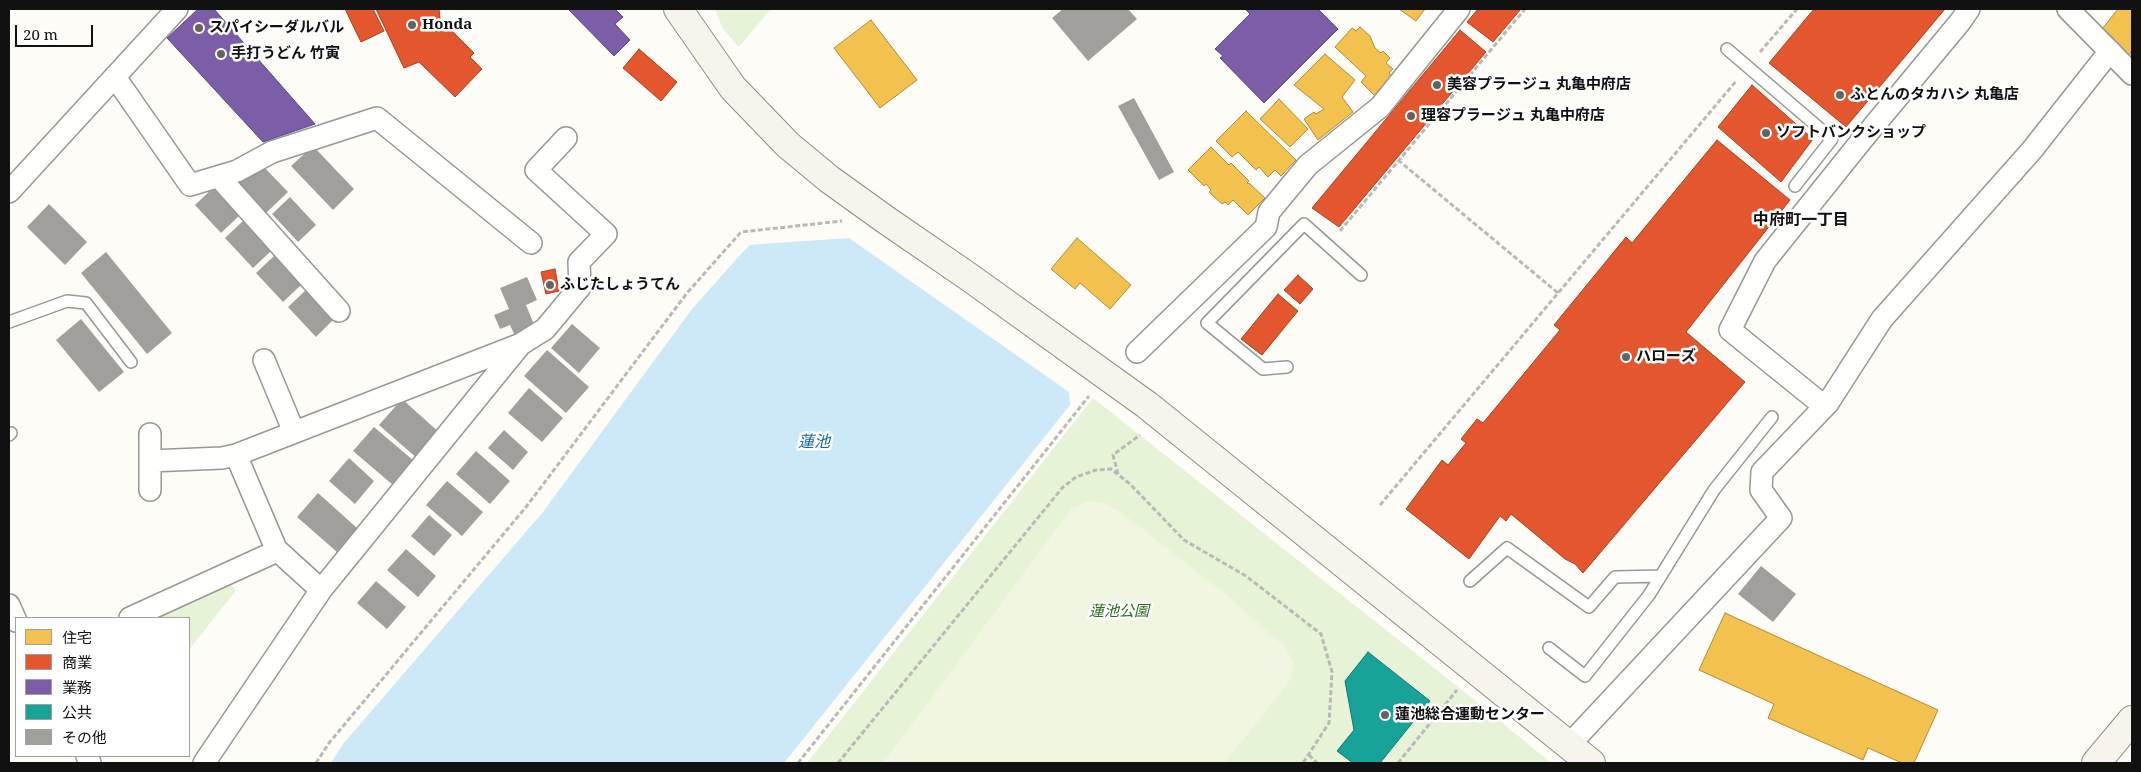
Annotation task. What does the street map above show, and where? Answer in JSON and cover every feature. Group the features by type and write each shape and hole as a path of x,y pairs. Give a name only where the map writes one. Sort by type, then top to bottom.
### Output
{"street":[{"path":"9,192 177,9"},
{"path":"678,9 733,88 788,146 829,179 1147,405 1591,763"},
{"path":"1137,352 1266,226 1269,212 1308,165 1380,108 1459,9"},
{"path":"1824,406 1730,330 1765,261 1969,9"},
{"path":"2068,9 2132,74"},
{"path":"1569,745 1781,518 1761,490 1762,472 1824,406 1882,320 2032,150 2110,51"},
{"path":"115,77 190,185 237,171 272,152 377,118 531,243"},
{"path":"150,461 222,458 236,454 521,344 545,329 580,287 579,262 606,234 536,170 566,138"},
{"path":"219,177 338,311"},
{"path":"204,763 321,590 521,344"},
{"path":"264,360 294,432"},
{"path":"150,434 150,490"},
{"path":"236,454 277,550 321,590"},
{"path":"132,617 277,550"},
{"path":"9,604 15,619"},
{"path":"2096,763 2132,720"}],"lane":[{"path":"1728,48 1832,139 1795,186"},
{"path":"1286,367 1263,369 1207,323 1304,224 1361,274"},
{"path":"9,322 67,301 86,303 131,362"},
{"path":"1549,648 1585,676 1649,595 1714,490 1772,417"},
{"path":"1470,581 1507,548 1589,607 1615,576 1661,576"}],"path":[{"path":"1337,234 1525,9"},
{"path":"1380,505 1797,9"},
{"path":"1398,160 1558,293"},
{"path":"316,763 329,743 526,507 687,292 741,232 848,221"},
{"path":"798,763 1092,392"},
{"path":"1118,474 1113,455 1144,432"},
{"path":"838,763 1063,487 1076,477 1096,470 1111,469 1184,540 1246,576 1321,634 1332,672 1329,723 1303,763"},
{"path":"1398,763 1462,683"},
{"path":"1309,755 1317,763"}],"green space":[{"path":"715,9 771,9 739,47 723,29"},
{"name":"蓮池公園","path":"1093,398 1477,702 1551,763 807,763"},
{"path":"1087,502 1102,502 1121,512 1233,600 1285,647 1294,663 1291,679 1225,763 883,763 1071,509"},
{"path":"229,583 236,590 190,649 190,617 152,617"}],"water":[{"name":"蓮池","path":"849,238 1069,392 1070,405 784,763 331,763 343,744 543,512 692,309 741,254 750,245"}],"building: 住宅":[{"path":"1399,9 1425,9 1416,21"},
{"path":"2118,9 2132,9 2132,50 2128,58 2098,34"},
{"path":"871,20 917,80 880,108 834,48"},
{"path":"1360,27 1370,36 1375,48 1381,53 1383,51 1390,58 1386,63 1393,69 1389,73 1393,78 1376,97 1361,82 1366,76 1335,47 1352,28 1356,31"},
{"path":"1325,54 1355,80 1342,97 1353,112 1318,140 1304,119 1314,112 1316,114 1324,109 1294,85"},
{"path":"1279,99 1308,129 1290,147 1260,119"},
{"path":"1246,111 1296,160 1281,176 1275,170 1268,177 1259,167 1256,170 1238,152 1232,157 1216,141"},
{"path":"1211,147 1229,165 1231,163 1249,181 1247,183 1265,198 1248,215 1233,200 1228,205 1225,202 1222,204 1209,192 1211,190 1206,184 1204,186 1188,170"},
{"path":"1077,238 1131,285 1110,309 1080,283 1075,289 1051,269"},
{"path":"1725,613 1938,710 1914,763 1902,763 1868,748 1863,760 1768,718 1774,704 1699,670"}],"building: 商業":[{"path":"345,9 373,9 384,31 361,42"},
{"path":"376,9 439,9 440,19 474,53 470,57 482,69 455,97 419,62 404,68"},
{"path":"1478,9 1521,9 1493,42 1467,22"},
{"name":"ふとんのタカハシ 丸亀店","path":"1814,9 1945,9 1846,127 1769,63"},
{"path":"1460,30 1486,52 1339,227 1312,208"},
{"path":"639,49 677,82 661,101 623,68"},
{"name":"ソフトバンクショップ","path":"1752,85 1813,139 1781,182 1718,127"},
{"name":"ハローズ","path":"1717,140 1790,200 1686,332 1745,382 1583,573 1575,564 1565,559 1511,514 1506,521 1500,516 1469,559 1406,509 1442,460 1448,465 1466,443 1461,439 1477,419 1483,423 1560,330 1554,325 1626,237 1632,243"},
{"path":"555,269 559,291 546,294 541,272"},
{"path":"1298,275 1313,289 1300,304 1284,290"},
{"path":"1278,294 1298,311 1262,355 1241,339"}],"building: 業務":[{"path":"198,9 214,9 315,124 263,142 167,38"},
{"path":"568,9 615,9 623,17 615,24 630,40 614,56"},
{"path":"1245,9 1318,9 1338,29 1264,103 1220,58 1223,56 1215,49 1250,14"}],"building: 公共":[{"name":"蓮池総合運動センター","path":"1368,652 1430,701 1380,763 1353,763 1337,751 1354,730 1345,681"}],"building: その他":[{"path":"1063,9 1128,9 1137,19 1088,61 1052,18"},
{"path":"1134,98 1174,172 1159,180 1118,106"},
{"path":"313,146 354,189 333,210 291,166"},
{"path":"260,163 288,192 266,213 239,183"},
{"path":"214,187 240,215 221,233 195,205"},
{"path":"290,197 316,225 298,242 272,214"},
{"path":"49,204 87,242 65,265 27,227"},
{"path":"243,221 271,251 253,268 225,238"},
{"path":"106,252 172,333 147,354 81,273"},
{"path":"274,256 301,285 283,302 256,273"},
{"path":"527,277 537,300 526,305 535,327 515,336 510,325 500,329 494,315 509,309 500,288"},
{"path":"307,289 335,318 316,337 288,307"},
{"path":"81,319 124,372 99,392 56,340"},
{"path":"572,324 600,348 579,373 551,348"},
{"path":"547,350 589,387 566,413 524,376"},
{"path":"529,388 563,418 542,442 508,413"},
{"path":"402,399 441,434 418,459 379,425"},
{"path":"374,427 414,461 393,485 353,451"},
{"path":"504,430 528,452 513,470 488,448"},
{"path":"476,451 510,481 490,504 456,474"},
{"path":"349,458 374,481 355,504 329,481"},
{"path":"447,481 483,512 462,536 426,505"},
{"path":"318,493 357,528 337,552 297,517"},
{"path":"429,515 452,535 434,556 411,536"},
{"path":"406,549 436,576 418,597 387,570"},
{"path":"1761,566 1796,594 1773,622 1738,594"},
{"path":"376,581 406,607 387,629 357,603"}],"place":[{"name":"Honda","path":"412,25"},
{"name":"スパイシーダルバル","path":"199,28"},
{"name":"手打うどん 竹寅","path":"221,54"},
{"name":"美容プラージュ 丸亀中府店","path":"1437,85"},
{"name":"ふとんのタカハシ 丸亀店","path":"1840,95"},
{"name":"理容プラージュ 丸亀中府店","path":"1411,116"},
{"name":"ソフトバンクショップ","path":"1766,133"},
{"name":"ふじたしょうてん","path":"550,285"},
{"name":"ハローズ","path":"1626,357"},
{"name":"蓮池総合運動センター","path":"1385,715"}],"district":[{"name":"中府町一丁目","path":"1801,220"}]}
